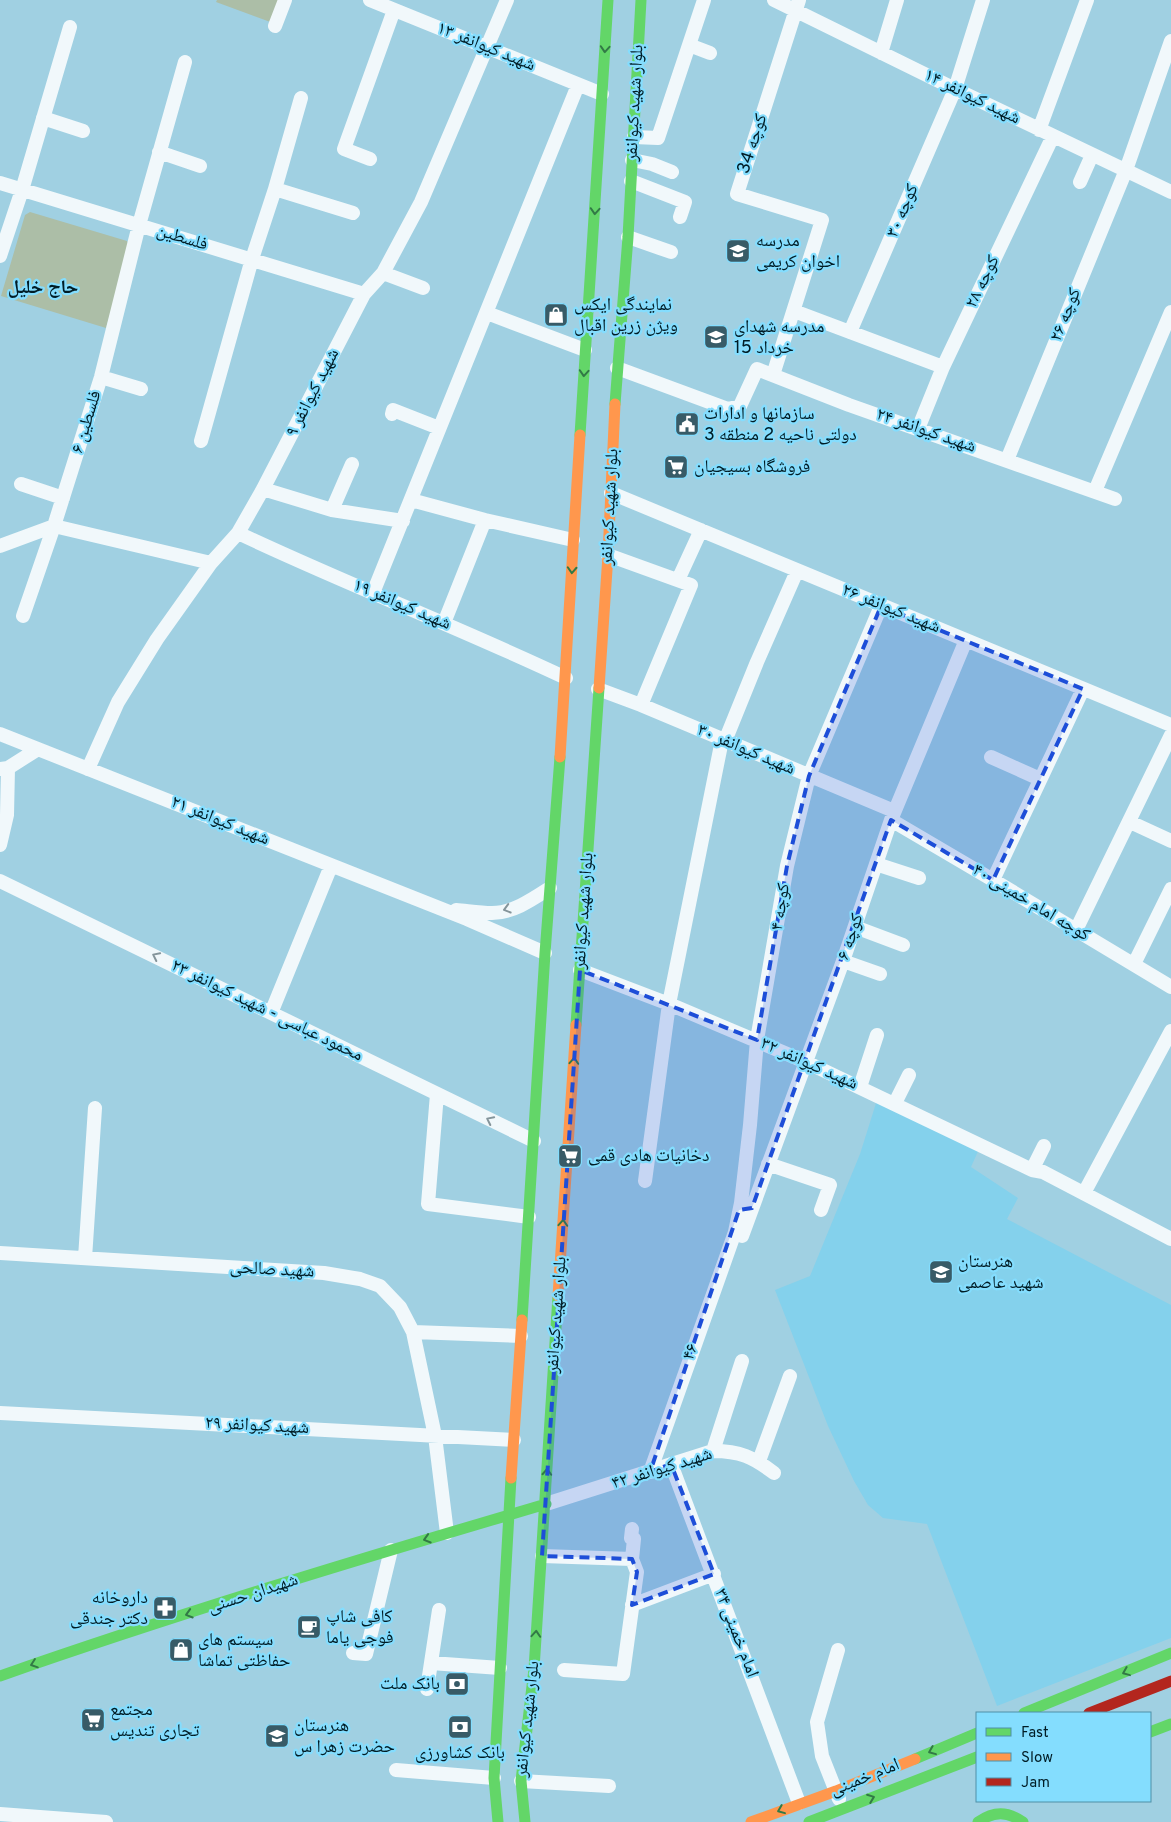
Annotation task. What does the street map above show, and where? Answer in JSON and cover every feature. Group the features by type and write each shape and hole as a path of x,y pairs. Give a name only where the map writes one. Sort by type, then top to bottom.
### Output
{"main road":[{"name":"بلوار شهید کیوانفر","path":"498,1822 494,1778 508,1516 545,953 566,678 573,540 608,0"},
{"name":"بلوار شهید کیوانفر","path":"526,1822 521,1781 534,1668 546,1504 608,555 617,368 628,237 641,0"},
{"name":"شهیدان حسنی","path":"0,1676 85,1646 447,1532 546,1504"},
{"path":"1026,1712 1171,1653"},
{"path":"1092,1712 1171,1681"},
{"path":"1151,1732 1171,1724"},
{"name":"امام خمینی","path":"751,1822 976,1733"},
{"name":"امام خمینی","path":"813,1820 976,1757"},
{"path":"978,1822 989,1814 1015,1811 1023,1822"},
{"path":"813,1820 831,1822"}],"street":[{"path":"274,26 285,0"},
{"name":"شهید کیوانفر ۹","path":"88,769 118,702 157,639 211,563 238,533 263,489 364,294 383,273 421,202 507,0"},
{"path":"634,137 658,138 704,0"},
{"name":"شهید کیوانفر ۱۴","path":"774,0 798,5 881,53 1171,192"},
{"path":"881,53 897,0"},
{"name":"کوچه ۳۰","path":"850,332 955,89 983,0"},
{"path":"1039,130 1087,0"},
{"name":"شهید کیوانفر ۱۳","path":"372,1 602,94"},
{"name":"کوچه 34","path":"794,311 822,220 737,194 798,5"},
{"path":"370,159 344,149 394,10"},
{"path":"0,256 22,190 70,26"},
{"name":"کوچه ۲۶","path":"1007,460 1126,170 1171,41"},
{"path":"689,45 710,53"},
{"name":"فلسطین ۶","path":"23,616 54,526 101,377 139,225 185,62"},
{"path":"373,593 578,85"},
{"path":"201,441 252,260 301,98"},
{"path":"43,118 83,131"},
{"name":"کوچه ۲۸","path":"918,429 943,367 1053,136"},
{"path":"159,152 200,166"},
{"path":"1080,182 1092,155"},
{"path":"632,160 652,164 672,172"},
{"path":"631,181 685,202 680,217"},
{"name":"فلسطین","path":"0,183 364,294"},
{"path":"275,189 353,213"},
{"path":"628,237 670,252"},
{"path":"383,273 423,288"},
{"path":"773,375 794,311 943,367"},
{"path":"1095,492 1171,312"},
{"path":"487,313 585,350"},
{"name":"شهید کیوانفر ۲۴","path":"617,368 728,409 740,406 757,369 849,405 1116,499"},
{"path":"101,377 141,389"},
{"path":"392,414 393,410 439,428"},
{"path":"332,510 352,464"},
{"path":"21,484 63,498"},
{"path":"263,489 332,510 403,520"},
{"name":"شهید کیوانفر ۲۶","path":"610,493 1171,725"},
{"path":"411,500 485,520 573,540"},
{"path":"444,623 485,520"},
{"path":"0,546 54,526 211,563"},
{"path":"678,580 701,530"},
{"name":"شهید کیوانفر ۱۹","path":"238,533 295,560 444,623 566,678"},
{"path":"608,555 691,584 641,705"},
{"path":"645,1182 669,1004 723,740 797,571"},
{"path":"810,776 882,606"},
{"name":"کوچه ۶","path":"746,1206 768,1164 843,961 893,816 966,640"},
{"path":"993,880 1083,688"},
{"name":"شهید کیوانفر ۳۰","path":"598,689 641,705 810,776 893,816"},
{"name":"شهید کیوانفر ۲۱","path":"0,734 440,909 545,953"},
{"path":"1076,930 1171,735"},
{"path":"0,845 6,815 4,768 38,749"},
{"path":"991,757 1040,779"},
{"name":"کوچه ۴","path":"746,1206 757,1040 787,866 810,776"},
{"name":"کوچه امام خمینی ۴۰","path":"893,816 993,880 1171,987"},
{"path":"1130,822 1171,841"},
{"path":"876,864 919,878"},
{"path":"271,1013 331,866"},
{"name":"محمود عباسی - شهید کیوانفر ۲۳","path":"0,881 534,1141"},
{"path":"440,909 494,913 511,909 529,901 550,888"},
{"path":"1134,964 1171,889"},
{"path":"855,927 902,945"},
{"path":"843,961 880,974"},
{"name":"شهید کیوانفر ۳۲","path":"580,970 669,1004 806,1062 1032,1170 1043,1172 1171,1239"},
{"path":"1084,1193 1171,1031"},
{"path":"860,1087 877,1035"},
{"path":"895,1103 909,1075"},
{"path":"437,1094 428,1204 529,1217"},
{"path":"85,1258 95,1108"},
{"path":"1032,1170 1044,1146"},
{"path":"768,1164 830,1185 821,1210"},
{"name":"۴۶","path":"650,1472 738,1234 746,1206"},
{"name":"شهید صالحی","path":"0,1253 324,1273 360,1279 380,1286 400,1307 413,1332 435,1436 447,1532"},
{"path":"413,1332 521,1336"},
{"path":"714,1451 742,1361"},
{"path":"759,1461 790,1376"},
{"name":"شهید کیوانفر ۲۹","path":"0,1412 514,1440"},
{"name":"شهید کیوانفر ۴۲","path":"546,1504 714,1451 733,1451 759,1461 774,1473"},
{"name":"امام خمینی ۳۴","path":"671,1464 800,1803"},
{"path":"564,1670 624,1674 637,1572 632,1559 634,1538 632,1538 632,1529"},
{"path":"353,1653 366,1654 392,1550"},
{"path":"542,1556 632,1559"},
{"path":"632,1605 714,1574"},
{"path":"427,1689 439,1610"},
{"path":"838,1650 818,1722 822,1756 844,1809"},
{"path":"431,1663 500,1668"},
{"path":"396,1770 494,1778"},
{"path":"521,1781 609,1786"},
{"path":"0,1814 106,1822"}],"highlighted area":[{"path":"881,606 1083,689 993,880 891,820 752,1208 739,1210 650,1472 671,1464 714,1574 632,1605 637,1572 632,1559 542,1556 580,970 757,1040 787,866 809,776"}],"shaded area":[{"path":"877,1100 980,1147 971,1167 1018,1198 1007,1219 1171,1305 1171,1638 997,1706 927,1524 883,1518 868,1505 854,1481 828,1426 775,1290 810,1276 860,1154"}],"green space":[{"path":"217,0 282,0 273,23 216,2"},
{"path":"30,212 127,241 130,248 106,328 1,296 25,215"}],"traffic: fast":[{"path":"580,435 608,0"},
{"path":"615,404 628,237 641,0"},
{"path":"576,1025 599,688"},
{"path":"522,1320 545,953 560,757"},
{"path":"525,1822 521,1781 534,1669 558,1296"},
{"path":"498,1822 494,1778 511,1478"},
{"path":"0,1676 272,1587 546,1504"},
{"path":"1026,1712 1171,1653"},
{"path":"1151,1732 1171,1724"},
{"path":"915,1759 976,1733"},
{"path":"809,1822 976,1757"},
{"path":"978,1822 995,1814 1006,1814 1023,1822"}],"traffic: slow":[{"path":"599,688 608,555 615,404"},
{"path":"560,757 580,435"},
{"path":"558,1296 576,1025"},
{"path":"511,1478 522,1320"},
{"path":"751,1822 836,1791 915,1759"}],"traffic: jam":[{"path":"1092,1712 1171,1681"}],"place":[{"name":"مدرسه اخوان کریمی","path":"738,251"},
{"name":"نمایندگی ایکس ویژن زرین اقبال","path":"556,315"},
{"name":"مدرسه شهدای 15 خرداد","path":"716,337"},
{"name":"سازمانها و ادارات دولتی ناحیه 2 منطقه 3","path":"687,424"},
{"name":"فروشگاه بسیجیان","path":"676,467"},
{"name":"دخانیات هادی قمی","path":"570,1156"},
{"name":"هنرستان شهید عاصمی","path":"941,1272"},
{"name":"داروخانه دکتر جندقی","path":"165,1608"},
{"name":"کافی شاپ فوجی یاما","path":"309,1627"},
{"name":"سیستم های حفاظتی تماشا","path":"181,1650"},
{"name":"بانک ملت","path":"457,1684"},
{"name":"مجتمع تجاری تندیس","path":"93,1720"},
{"name":"بانک کشاورزی","path":"460,1727"},
{"name":"هنرستان حضرت زهرا س","path":"277,1736"}],"district":[{"name":"حاج خلیل","path":"43,288"}]}
